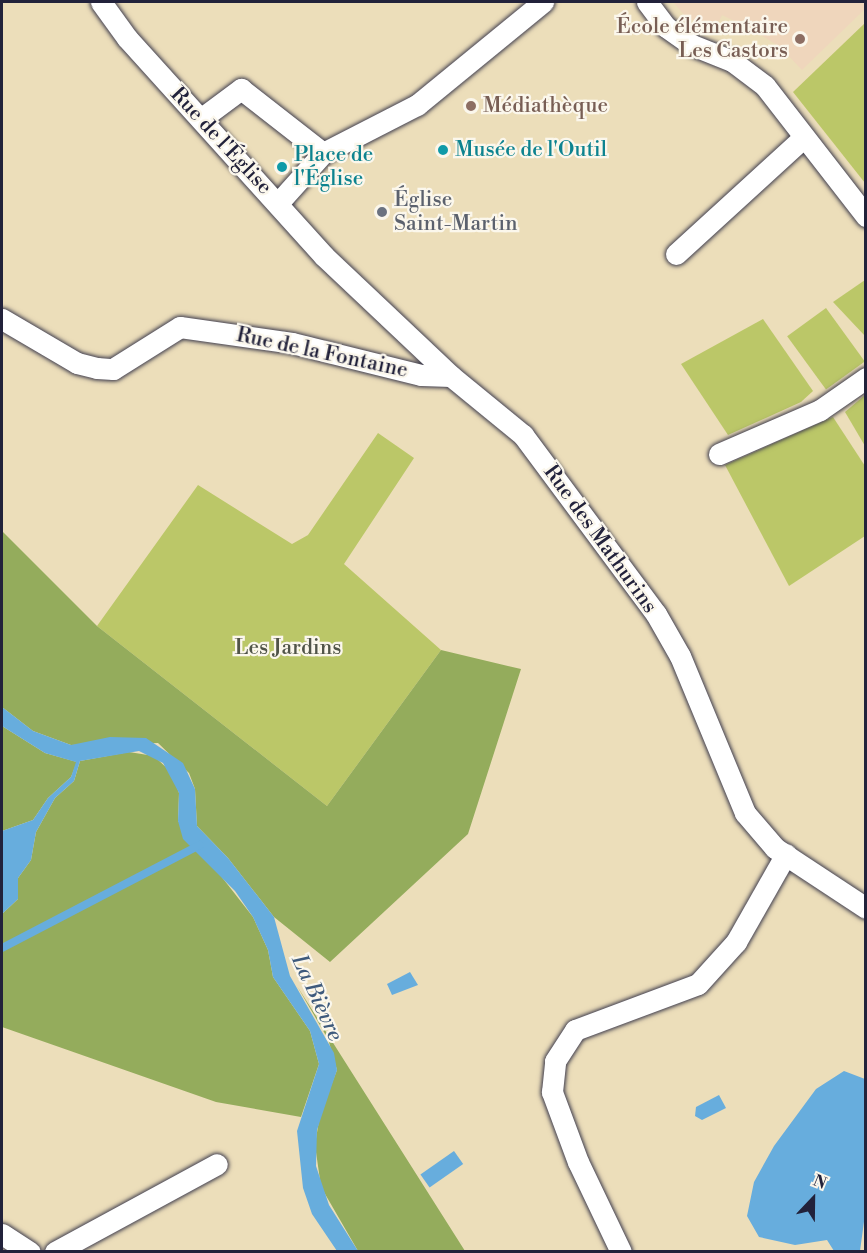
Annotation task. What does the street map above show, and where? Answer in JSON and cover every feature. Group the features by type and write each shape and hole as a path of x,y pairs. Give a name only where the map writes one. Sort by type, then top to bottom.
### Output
{"street":[{"name":"Rue de l'Église","path":"101,2 128,38 279,202 323,153 417,105 543,2"},
{"path":"647,2 674,33 750,71 866,216"},
{"path":"202,118 241,89 323,153"},
{"path":"676,254 804,137"},
{"name":"Rue des Mathurins","path":"279,202 324,256 451,376 523,435 656,614 680,656 745,813 786,854 866,908"},
{"name":"Rue de la Fontaine","path":"2,319 77,363 97,368 113,369 180,327 292,343 421,375 451,376"},
{"path":"719,454 820,410 866,378"},
{"path":"621,1251 578,1162 552,1092 555,1061 575,1030 698,984 736,942 786,854"},
{"path":"55,1251 217,1164"},
{"path":"2,1234 30,1251"}],"shaded area":[{"name":"École élémentaire Les Castors","path":"673,2 865,2 866,8 802,70 780,47 751,29 722,15 715,30 686,17"}],"green space":[{"path":"865,23 865,183 793,92"},
{"path":"865,280 865,336 833,302"},
{"path":"826,308 865,361 826,390 787,336"},
{"path":"763,319 813,391 801,402 728,435 681,364"},
{"path":"865,395 865,446 845,412"},
{"path":"833,417 865,466 865,536 789,586 725,465"},
{"name":"Les Jardins","path":"378,433 414,458 344,564 441,650 327,806 97,626 198,485 292,544 308,535"},
{"path":"2,531 97,626 327,806 441,650 521,669 468,834 330,962 274,917 228,858 197,826 195,789 189,773 158,743 71,745 33,731 2,707"},
{"path":"2,726 45,753 77,762 71,777 48,798 33,820 2,831"},
{"path":"129,752 154,756 171,772 179,793 178,821 253,917 268,950 273,977 310,1031 319,1064 301,1117 216,1102 2,1027 2,914 18,899 18,878 31,860 36,832 55,798 74,781 80,761"},
{"path":"297,986 465,1251 358,1251 321,1187 315,1145 320,1114 337,1070 328,1039"}],"water":[{"path":"2,707 33,731 71,745 110,737 146,738 183,763 195,789 197,826 228,858 274,917 290,976 334,1053 337,1070 317,1130 316,1166 329,1205 358,1251 337,1251 312,1214 303,1188 297,1131 319,1064 310,1031 273,977 268,950 253,917 235,891 183,839 178,821 179,793 163,763 139,751 80,761 74,781 55,798 36,832 31,860 18,878 18,899 2,914 2,831 33,820 48,798 71,777 76,762 45,753 2,726"},
{"path":"410,972 418,985 392,995 387,984"},
{"path":"844,1071 865,1079 866,1207 860,1251 834,1251 827,1240 795,1245 759,1237 747,1216 754,1182 774,1146 816,1089"},
{"path":"719,1095 726,1108 702,1120 695,1116 696,1107"},
{"path":"454,1151 463,1164 430,1188 420,1175"}],"waterway":[{"name":"La Bièvre","path":"2,948 200,845"}],"place":[{"name":"École élémentaire Les Castors","path":"800,39"},
{"name":"Médiathèque","path":"471,106"},
{"name":"Musée de l'Outil","path":"443,150"},
{"name":"Place de l'Église","path":"282,167"},
{"name":"Église Saint-Martin","path":"382,212"}]}
